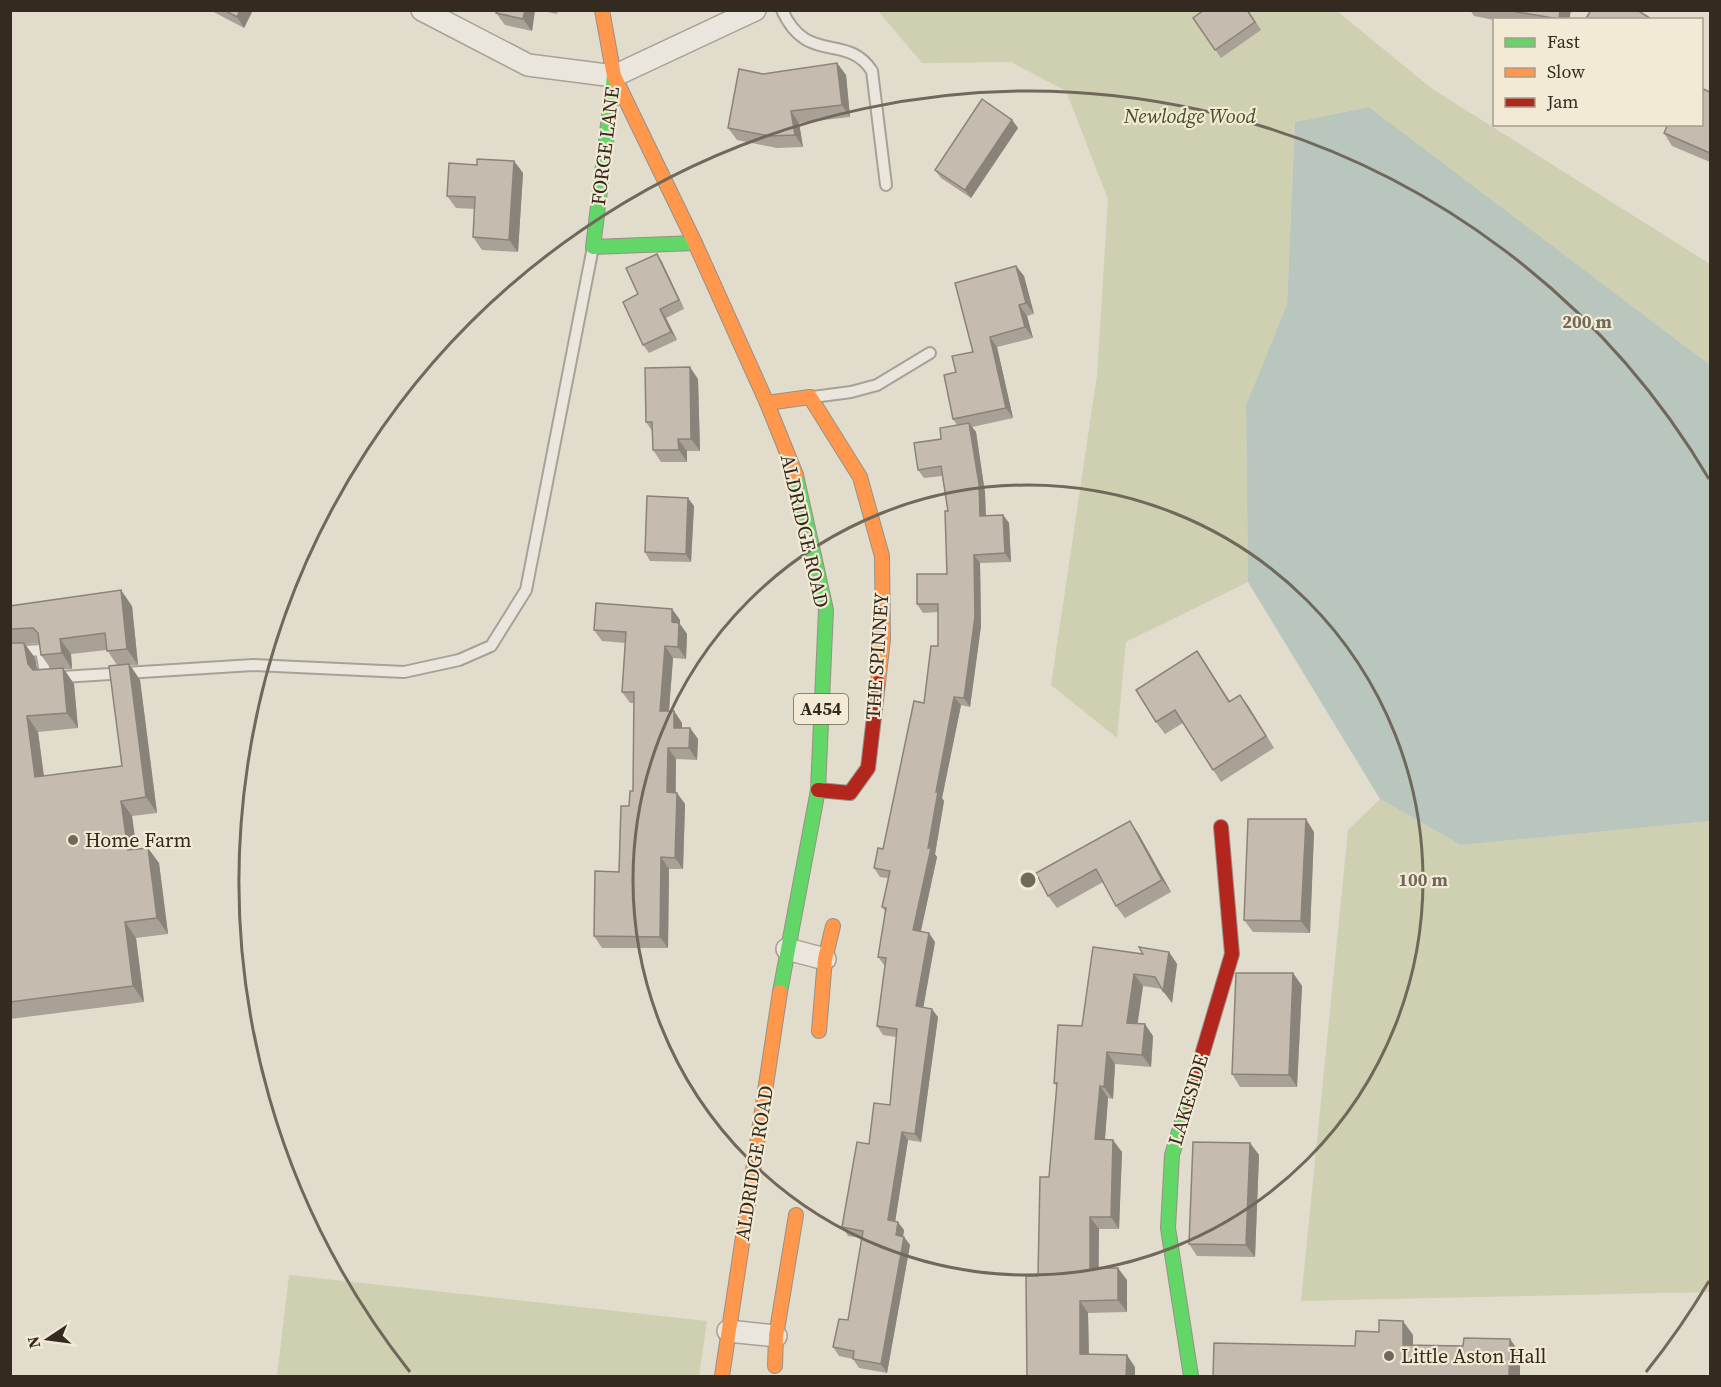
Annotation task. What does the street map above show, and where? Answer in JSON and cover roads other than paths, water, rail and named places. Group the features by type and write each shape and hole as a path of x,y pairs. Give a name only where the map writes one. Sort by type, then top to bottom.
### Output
{"street":[{"name":"FORGE LANE","path":"422,10 528,65 614,76 593,247"},
{"name":"A454","path":"602,10 614,76"},
{"path":"614,76 755,10"},
{"name":"ALDRIDGE ROAD","path":"614,76 695,243 795,471 826,610 818,790 787,949 722,1377"},
{"path":"593,247 695,243"},
{"path":"767,403 810,397"},
{"name":"THE SPINNEY","path":"810,397 860,477 882,556 883,639 868,768 850,793 818,790"},
{"name":"LAKESIDE","path":"1191,1377 1168,1228 1172,1155 1232,954 1221,827"},
{"path":"819,1031 825,959 833,926"},
{"path":"787,949 825,959"},
{"path":"775,1366 776,1336 796,1215"},
{"path":"728,1331 776,1336"}],"lane":[{"path":"782,10 799,37 813,45 856,53 872,71 886,185"},
{"path":"10,652 41,650 46,678 253,665 404,672 459,660 491,646 526,590 593,247"},
{"path":"810,397 866,390 887,380 930,352"}],"place":[{"name":"Home Farm","path":"73,840"},
{"name":"Little Aston Hall","path":"1389,1356"}],"park label":[{"name":"Newlodge Wood","path":"1190,116"}]}
